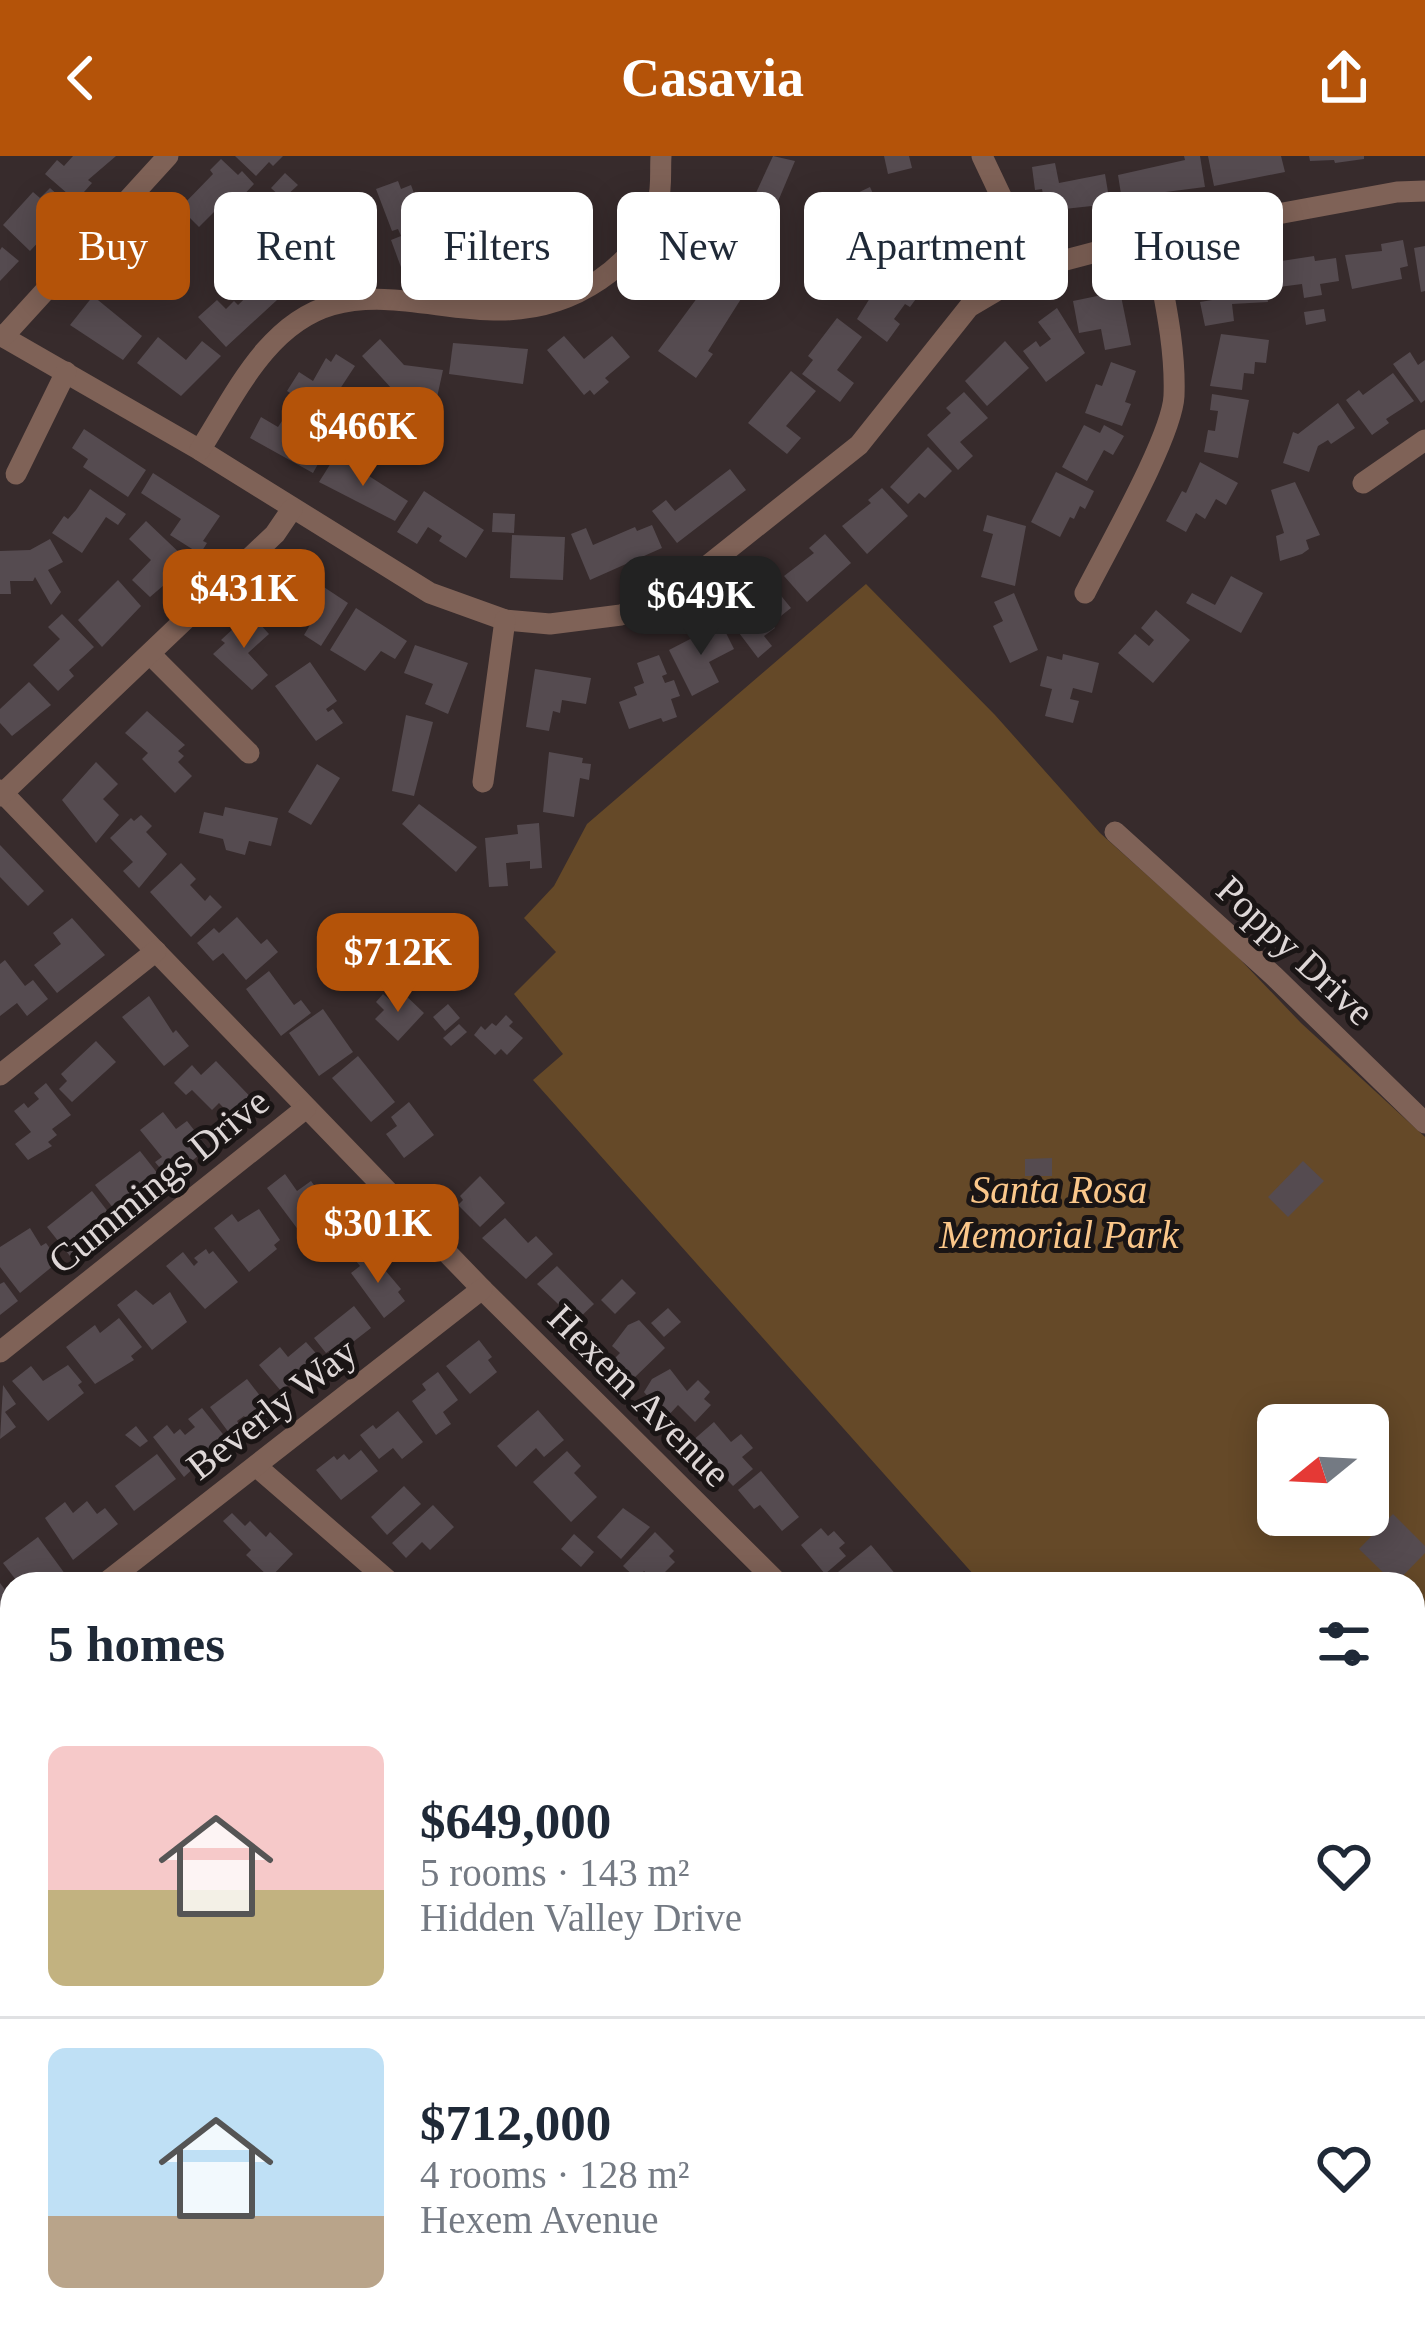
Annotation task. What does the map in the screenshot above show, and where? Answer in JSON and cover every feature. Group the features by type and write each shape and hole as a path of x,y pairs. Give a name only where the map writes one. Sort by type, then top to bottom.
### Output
{"street":[{"path":"168,156 2,336 200,450 430,593 505,620 550,624 621,615 676,590 859,445 969,307 981,300"},
{"path":"200,450 259,357 290,327 331,305 374,299 506,310 555,302 602,282 635,248 658,201 661,156"},
{"path":"982,156 999,192"},
{"path":"1283,214 1425,190"},
{"path":"1085,593 1155,451 1174,401 1164,300"},
{"path":"16,474 66,372"},
{"path":"1363,483 1425,440"},
{"path":"1,793 275,534 292,509"},
{"path":"483,782 505,620"},
{"path":"151,655 249,753"},
{"name":"Hexem Avenue","path":"1,793 305,1108 767,1572"},
{"name":"Poppy Drive","path":"1114,832 1274,976 1425,1123"},
{"path":"0,1075 157,951"},
{"name":"Cummings Drive","path":"0,1352 305,1108"},
{"name":"Beverly Way","path":"119,1572 482,1288"},
{"path":"256,1466 378,1572"}],"green space":[{"name":"Santa Rosa Memorial Park","path":"866,584 995,715 1100,833 1234,953 1301,1023 1425,1137 1425,1572 971,1572 533,1080 563,1054 514,994 556,952 524,918 554,886 587,824"}],"building":[{"path":"73,156 116,156 88,180 92,183 84,192 66,192 45,174 57,160 64,166"},
{"path":"235,156 283,156 256,176"},
{"path":"773,156 795,161 780,197 780,192 756,192"},
{"path":"884,156 909,156 912,168 888,174"},
{"path":"1184,156 1200,156 1205,187 1121,192 1118,175 1185,160"},
{"path":"1208,156 1281,156 1285,172 1214,186"},
{"path":"1309,156 1364,159 1335,163 1310,161"},
{"path":"221,159 254,184 246,192 214,192 214,212 199,227 190,218 190,198 213,174 210,170"},
{"path":"1055,163 1059,183 1105,174 1108,192 1092,192 1092,206 1068,209 1068,192 1035,190 1032,167"},
{"path":"285,173 298,185 290,192 271,188"},
{"path":"398,181 401,189 411,185 414,192 401,192 401,236 398,229 392,231 376,189"},
{"path":"33,192 36,245 30,251 3,225"},
{"path":"401,236 401,267 391,240"},
{"path":"1403,240 1408,266 1400,268 1402,279 1352,289 1345,255 1382,251 1381,244"},
{"path":"1425,246 1425,291 1421,292 1414,248"},
{"path":"0,250 19,261 0,281"},
{"path":"1336,258 1339,281 1320,284 1322,295 1304,298 1302,284 1283,286 1283,261"},
{"path":"90,300 98,300 142,336 123,360 70,325"},
{"path":"217,300 226,309 234,301 238,305 243,300 277,300 226,347 198,317"},
{"path":"696,300 740,300 696,378 658,351"},
{"path":"869,300 915,300 910,307 905,304 894,319 900,324 887,342 857,319"},
{"path":"1122,300 1131,345 1105,350 1101,329 1079,333 1073,301"},
{"path":"1200,302 1268,302 1232,304 1234,321 1205,326"},
{"path":"1057,308 1085,353 1046,382 1023,351 1036,341 1040,347 1051,339 1038,322"},
{"path":"1324,309 1326,321 1306,325 1304,312"},
{"path":"837,318 862,337 837,370 854,383 840,402 802,374 813,360 808,356"},
{"path":"1221,334 1269,340 1266,363 1255,362 1254,374 1244,373 1242,390 1210,386"},
{"path":"564,336 584,359 612,336 630,357 605,378 609,382 594,395 590,390 584,395 547,350"},
{"path":"158,337 186,360 202,341 221,356 181,396 137,363"},
{"path":"380,339 404,365 443,370 436,402 394,400 392,389 362,356"},
{"path":"1005,341 1029,368 987,406 965,381"},
{"path":"453,343 528,349 523,384 449,374"},
{"path":"1410,352 1418,365 1425,360 1425,400 1421,403 1393,364"},
{"path":"336,354 355,366 334,398 346,406 335,422 287,391 299,372 313,381 326,358 331,362"},
{"path":"1111,362 1136,371 1122,426 1085,413"},
{"path":"791,371 816,391 786,426 801,438 787,454 748,423"},
{"path":"1393,373 1414,401 1386,419 1389,423 1372,435 1346,400 1359,390 1363,395"},
{"path":"964,392 988,418 960,442 973,456 958,470 927,435 951,413 946,408"},
{"path":"1212,394 1249,400 1238,458 1204,452 1208,430 1215,431 1218,411 1210,410"},
{"path":"1338,403 1355,428 1331,444 1328,440 1318,446 1309,472 1283,463 1293,432 1298,434"},
{"path":"261,417 278,427 282,421 328,446 313,473 250,438"},
{"path":"1084,425 1100,433 1104,425 1124,436 1113,455 1104,450 1087,481 1062,467"},
{"path":"84,429 146,470 128,497 83,467 88,459 72,448"},
{"path":"928,447 952,471 925,498 919,493 908,504 890,487"},
{"path":"336,455 408,501 395,521 319,482"},
{"path":"1200,462 1238,483 1226,505 1216,499 1205,519 1196,513 1186,532 1166,521"},
{"path":"730,469 746,490 677,543 652,511 666,500 675,511"},
{"path":"1056,472 1094,491 1085,509 1080,506 1074,519 1070,517 1060,537 1031,522"},
{"path":"153,473 220,516 200,554 170,535 181,519 141,493"},
{"path":"1295,482 1320,535 1306,540 1309,549 1302,554 1280,561 1276,536 1284,533 1271,490"},
{"path":"882,488 908,516 867,554 842,526"},
{"path":"90,489 126,514 118,525 106,517 82,553 52,533"},
{"path":"424,491 484,530 466,558 439,541 442,536 428,527 417,544 397,532"},
{"path":"493,513 515,514 514,533 492,532"},
{"path":"987,515 1026,526 1015,586 981,577 993,534 983,531"},
{"path":"146,521 186,559 175,570 178,573 150,597 132,580 151,560 129,539"},
{"path":"652,525 662,548 590,580 571,534 586,528 593,545"},
{"path":"825,534 851,563 807,602 784,576 814,553 809,548"},
{"path":"512,535 565,537 563,580 510,578"},
{"path":"50,539 63,562 48,570 61,592 51,605 35,577 33,581 10,581 11,594 0,594 0,551 30,550"},
{"path":"295,568 348,603 321,646 304,635 313,620 277,598"},
{"path":"1231,576 1263,593 1241,633 1186,603 1192,593 1215,605"},
{"path":"118,580 141,606 102,647 78,620"},
{"path":"769,581 791,608 772,623 775,628 764,636 772,646 758,658 727,617 756,601 750,595"},
{"path":"1014,593 1038,650 1010,663 993,626 1003,621 994,602"},
{"path":"356,608 407,641 395,659 381,651 365,671 330,650"},
{"path":"1156,610 1190,640 1153,683 1118,653 1135,634 1149,646 1154,640 1141,628"},
{"path":"250,613 269,634 248,653 268,675 252,690 213,654"},
{"path":"62,614 94,647 69,670 74,676 58,691 33,665 60,639 48,627"},
{"path":"721,623 734,649 709,662 719,682 692,696 669,650"},
{"path":"415,645 468,663 448,714 425,704 433,684 404,673"},
{"path":"1063,654 1099,663 1092,693 1073,688 1070,699 1079,701 1073,723 1045,716 1052,689 1040,686 1047,656 1062,660"},
{"path":"659,655 667,674 662,676 665,683 674,680 680,696 671,699 677,717 629,729 619,702 637,695 634,687 644,683 637,663"},
{"path":"310,662 337,701 326,709 333,709 343,723 316,741 275,686"},
{"path":"535,669 591,678 586,704 562,700 560,713 553,711 549,731 526,727"},
{"path":"29,682 51,705 12,736 0,723 0,709"},
{"path":"147,711 185,745 178,751 184,756 178,762 192,776 175,793 142,759 148,753 125,733"},
{"path":"406,715 433,722 414,796 392,791"},
{"path":"549,752 591,764 589,780 580,778 574,817 543,812"},
{"path":"96,762 118,784 103,799 119,815 96,843 62,800"},
{"path":"317,764 340,778 311,825 288,812"},
{"path":"419,804 477,847 456,872 402,824"},
{"path":"225,807 278,818 271,846 249,841 245,855 226,850 223,839 199,833 204,812 223,816"},
{"path":"141,815 152,826 146,832 167,854 139,888 123,871 133,862 110,838"},
{"path":"539,823 542,868 530,869 530,861 506,863 508,886 489,887 485,838 518,834 517,825"},
{"path":"0,845 44,891 28,906 0,877"},
{"path":"181,863 196,879 190,885 205,901 210,895 222,907 191,937 150,892"},
{"path":"237,917 261,944 267,939 278,952 246,980 223,953 213,961 197,943 214,928 219,933"},
{"path":"72,918 105,955 57,993 34,965 61,944 53,933"},
{"path":"419,951 435,967 427,974 412,958"},
{"path":"458,953 472,967 450,989 436,975"},
{"path":"5,960 25,986 33,980 48,999 27,1016 17,1003 0,1016 0,964"},
{"path":"269,971 294,1005 301,1000 311,1013 281,1036 246,989"},
{"path":"402,992 424,1013 398,1041 375,1019 384,1010 376,1002 383,994 392,1002"},
{"path":"149,996 173,1033 176,1030 189,1046 164,1066 122,1017"},
{"path":"448,1004 460,1018 445,1031 433,1017"},
{"path":"323,1009 353,1052 319,1076 289,1033"},
{"path":"506,1015 513,1022 509,1026 523,1038 507,1055 501,1049 495,1055 474,1035 481,1026 485,1030 492,1023 496,1026"},
{"path":"459,1024 467,1032 451,1046 443,1038"},
{"path":"96,1041 116,1062 72,1102 59,1089 67,1081 61,1074"},
{"path":"358,1056 395,1102 371,1122 332,1078"},
{"path":"216,1061 259,1106 240,1125 219,1103 212,1110 192,1090 186,1095 174,1083 192,1065 201,1075"},
{"path":"46,1083 71,1115 52,1129 57,1135 48,1142 52,1146 28,1160 15,1144 31,1132 14,1111 39,1099 34,1093"},
{"path":"409,1102 434,1135 404,1158 386,1134 397,1126 391,1117"},
{"path":"163,1112 176,1129 187,1121 208,1148 169,1179 155,1162 162,1157 140,1130"},
{"path":"140,1151 165,1183 121,1218 95,1185"},
{"path":"1052,1158 1052,1176 1025,1176 1025,1159"},
{"path":"1303,1161 1324,1181 1288,1217 1268,1197"},
{"path":"285,1174 297,1191 311,1181 327,1203 318,1210 333,1230 311,1247 267,1188"},
{"path":"480,1176 505,1203 480,1227 458,1205 463,1200 460,1196"},
{"path":"92,1191 112,1217 70,1256 47,1227"},
{"path":"259,1209 280,1240 274,1245 277,1249 249,1272 214,1228 232,1214 238,1222"},
{"path":"505,1218 528,1243 536,1236 553,1254 526,1279 482,1238"},
{"path":"30,1228 41,1246 46,1243 59,1261 20,1293 0,1267 0,1247"},
{"path":"206,1249 209,1254 213,1251 238,1282 205,1309 166,1266 183,1252 194,1266 198,1262 194,1258"},
{"path":"359,1251 401,1289 398,1292 405,1301 384,1318 351,1273 360,1266 352,1256"},
{"path":"557,1266 594,1304 576,1321 537,1284"},
{"path":"622,1279 636,1293 615,1314 601,1300"},
{"path":"4,1282 18,1301 0,1315 0,1284"},
{"path":"136,1290 153,1305 170,1292 187,1322 152,1350 117,1305"},
{"path":"354,1306 371,1328 340,1352 335,1347 326,1353 314,1338"},
{"path":"668,1308 681,1322 664,1337 651,1323"},
{"path":"119,1318 142,1347 131,1356 134,1360 95,1384 66,1347 95,1325 100,1333"},
{"path":"639,1320 665,1348 633,1379 614,1359 620,1353 612,1346 628,1325"},
{"path":"479,1340 497,1372 470,1394 446,1366"},
{"path":"306,1342 322,1360 296,1387 292,1382 281,1391 259,1365 280,1347 288,1357"},
{"path":"68,1365 82,1382 78,1385 84,1393 48,1421 12,1381 31,1366 43,1381"},
{"path":"670,1369 687,1391 698,1380 710,1392 704,1399 711,1405 695,1422 678,1405 666,1418 644,1392 652,1379"},
{"path":"438,1372 458,1400 443,1412 451,1424 436,1435 412,1401 426,1390 422,1384"},
{"path":"247,1379 274,1414 259,1425 244,1416 237,1421 242,1429 232,1437 210,1407"},
{"path":"3,1385 16,1404 5,1412 16,1427 0,1439"},
{"path":"202,1408 226,1438 184,1477 153,1437 167,1425 174,1434 180,1429 185,1435 195,1427 188,1419"},
{"path":"538,1410 564,1440 544,1457 536,1448 516,1467 497,1446"},
{"path":"398,1411 423,1442 402,1459 393,1448 379,1459 360,1435"},
{"path":"714,1422 731,1442 741,1434 753,1448 742,1457 753,1469 733,1486 691,1442"},
{"path":"136,1426 148,1441 140,1447 125,1435"},
{"path":"361,1450 378,1471 341,1500 316,1470 334,1456 337,1460 344,1454 349,1460"},
{"path":"567,1451 581,1466 574,1473 597,1497 571,1522 533,1482"},
{"path":"157,1454 176,1479 134,1511 115,1486"},
{"path":"761,1471 799,1517 782,1531 760,1505 754,1509 738,1490"},
{"path":"404,1486 421,1504 387,1535 371,1517"},
{"path":"87,1501 97,1514 105,1508 118,1524 73,1560 45,1518 65,1502 73,1513"},
{"path":"433,1505 454,1527 430,1550 422,1542 406,1558 392,1543"},
{"path":"623,1508 650,1527 621,1559 597,1537"},
{"path":"232,1513 245,1526 250,1521 293,1554 276,1572 264,1572 246,1555 251,1550 223,1521"},
{"path":"1393,1514 1425,1546 1425,1553 1407,1572 1383,1572 1359,1549 1372,1536 1389,1536"},
{"path":"821,1528 828,1536 834,1531 845,1543 839,1548 846,1556 823,1572 801,1545"},
{"path":"655,1532 674,1551 669,1556 675,1562 665,1572 629,1572 623,1566"},
{"path":"574,1534 594,1552 581,1567 561,1549"},
{"path":"38,1537 64,1572 10,1572 3,1563"},
{"path":"871,1545 894,1572 838,1572"}]}
